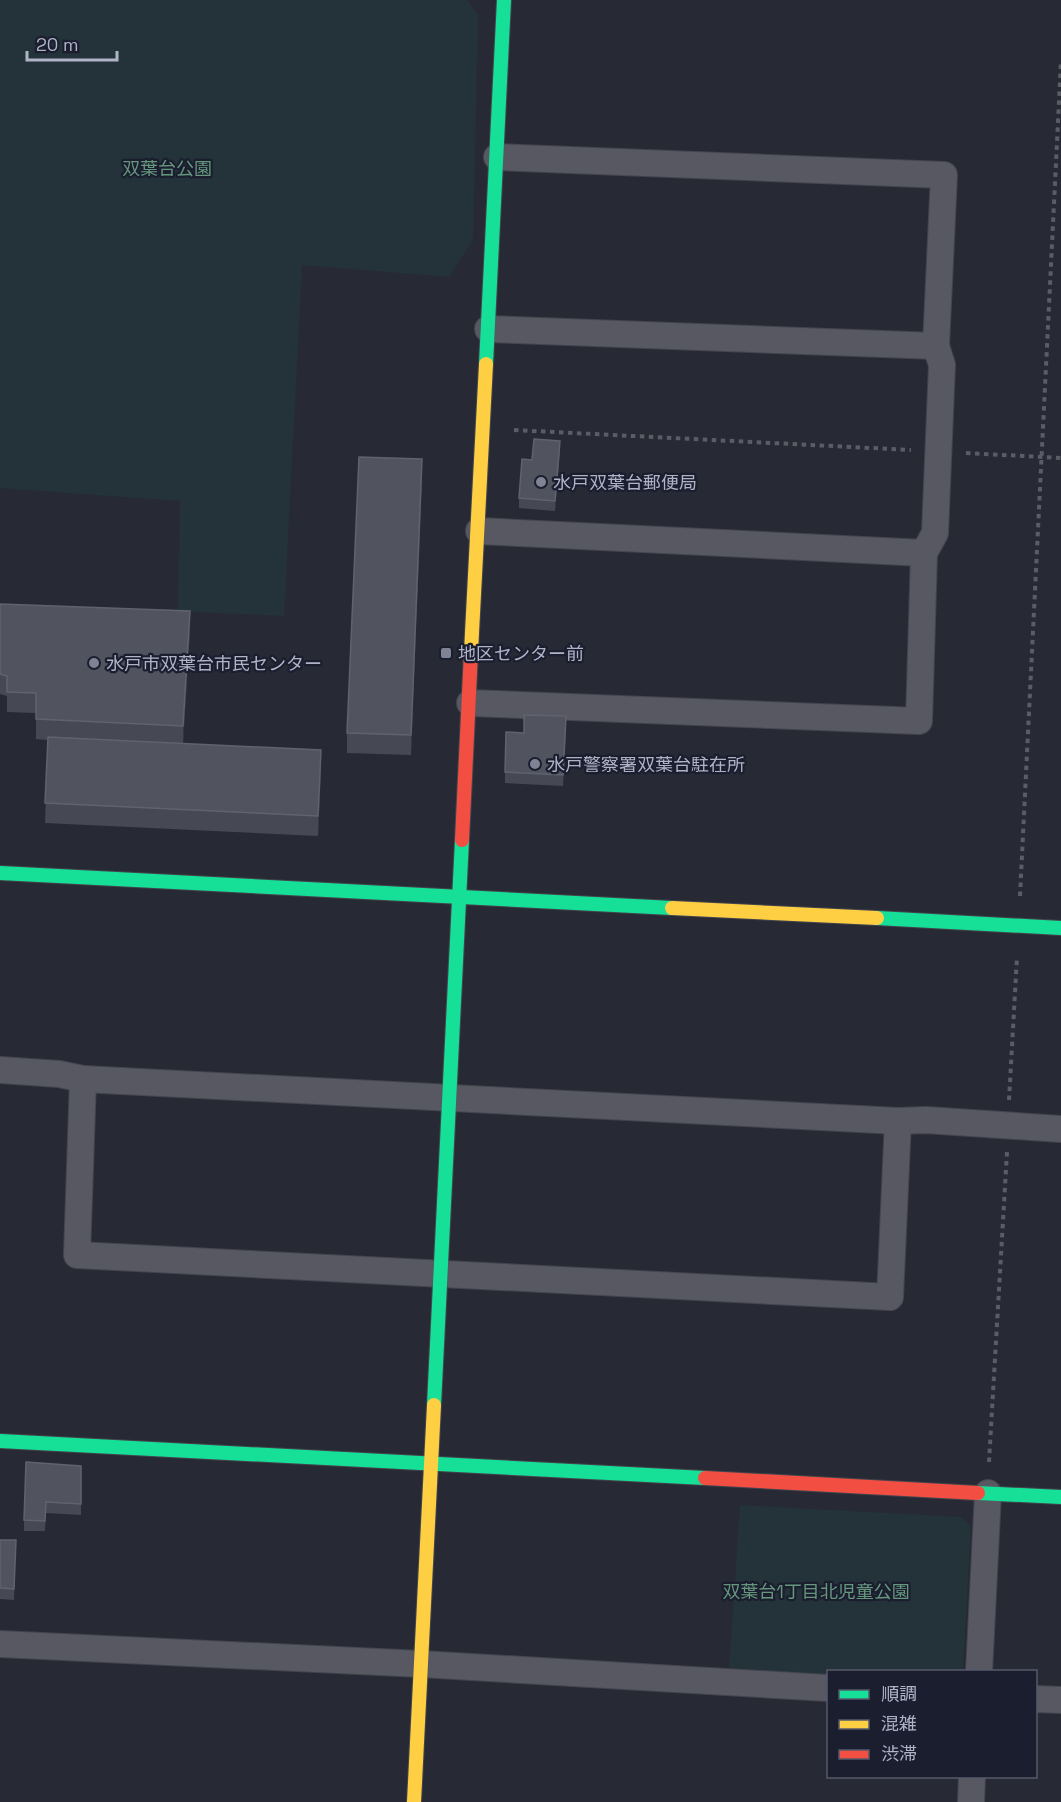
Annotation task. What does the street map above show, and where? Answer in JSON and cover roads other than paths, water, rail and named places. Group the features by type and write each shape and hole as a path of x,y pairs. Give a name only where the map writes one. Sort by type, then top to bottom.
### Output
{"street":[{"path":"414,1802 433,1464 440,1276 504,0"},
{"path":"470,703 919,721 924,553 935,534 942,365 936,346 944,175 497,157"},
{"path":"488,329 936,346"},
{"path":"479,531 924,553"},
{"path":"0,873 1061,928"},
{"path":"0,1070 59,1074 83,1079 449,1096 898,1121 926,1120 1061,1129"},
{"path":"83,1079 77,1255 440,1276 890,1297 898,1121"},
{"path":"0,1441 1061,1497"},
{"path":"979,1670 988,1493"},
{"path":"0,1644 421,1664 827,1688"},
{"path":"1037,1699 1061,1700"},
{"path":"971,1802 972,1778"}],"place":[{"name":"水戸双葉台郵便局","path":"541,482"},
{"name":"地区センター前","path":"446,653"},
{"name":"水戸市双葉台市民センター","path":"94,663"},
{"name":"水戸警察署双葉台駐在所","path":"535,764"}],"park label":[{"name":"双葉台公園","path":"167,168"},
{"name":"双葉台1丁目北児童公園","path":"816,1591"}]}
